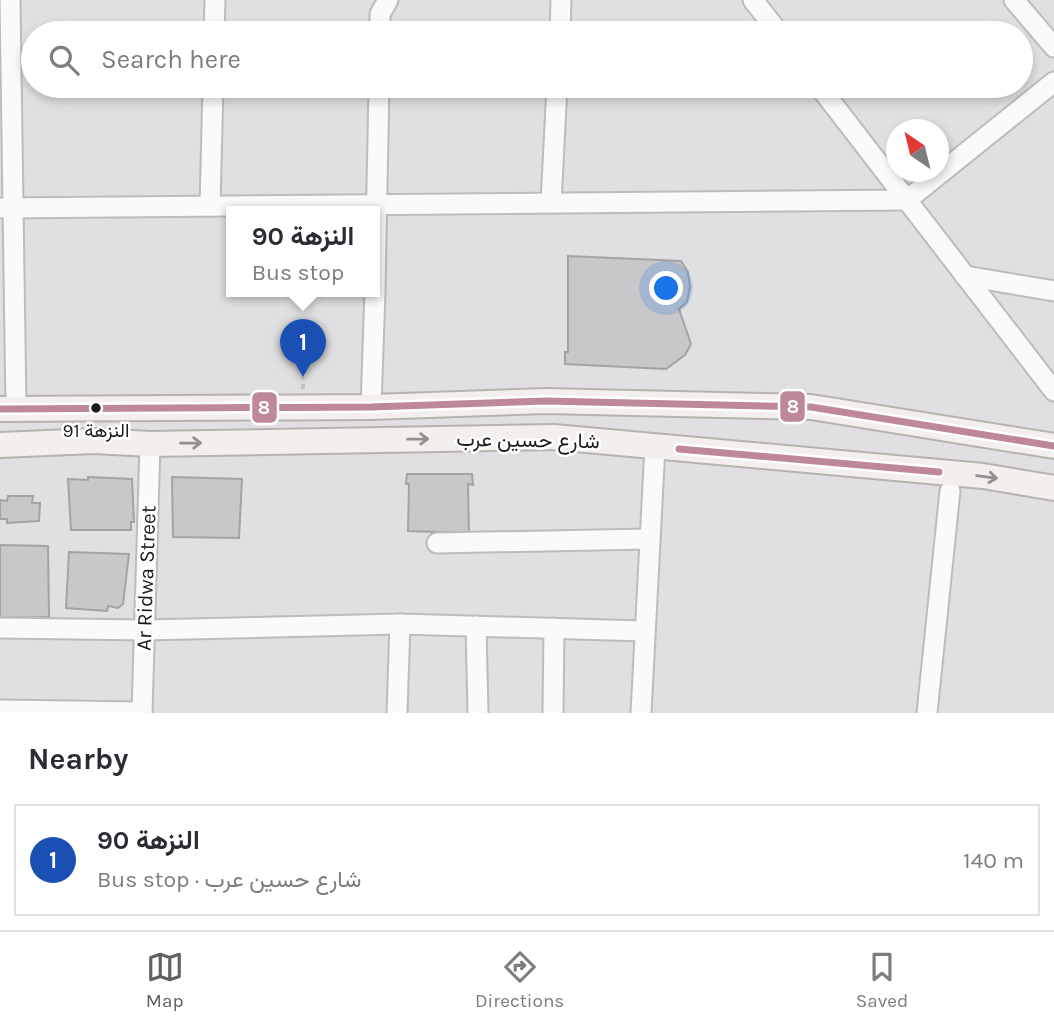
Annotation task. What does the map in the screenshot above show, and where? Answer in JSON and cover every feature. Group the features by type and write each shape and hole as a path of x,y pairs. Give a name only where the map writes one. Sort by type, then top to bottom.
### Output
{"main road":[{"name":"شارع حسين عرب","path":"8,409 371,407 546,401 811,407 1054,446"},
{"name":"شارع حسين عرب","path":"0,445 94,441 150,444 554,437 983,476 1054,488"}],"street":[{"path":"8,409 10,0"},
{"path":"214,21 215,0"},
{"path":"560,21 561,0"},
{"path":"754,0 770,21"},
{"path":"1014,0 1032,21"},
{"path":"1033,22 1054,47"},
{"path":"7,207 907,200 1054,82"},
{"path":"210,206 213,98"},
{"path":"378,204 379,98"},
{"path":"551,203 556,98"},
{"path":"829,98 1054,391"},
{"path":"965,276 1054,291"},
{"path":"371,407 375,297"},
{"name":"Ar Ridwa Street","path":"142,713 150,444"},
{"path":"641,713 643,631 655,446"},
{"path":"927,713 950,491"},
{"path":"437,543 649,539"},
{"path":"397,713 400,624"},
{"path":"0,628 145,630 400,624 643,631"},
{"path":"477,626 478,713"},
{"path":"553,713 554,628"},
{"path":"0,710 142,713"}],"building":[{"path":"568,256 681,261 688,272 690,287 687,302 679,309 691,344 685,355 666,369 565,364 565,352 568,352"},
{"path":"407,474 472,474 473,485 468,484 469,533 408,531"},
{"path":"88,477 132,479 134,522 131,522 131,530 71,530 68,479 88,480"},
{"path":"172,477 242,479 239,538 173,537"},
{"path":"8,496 33,496 32,503 40,503 39,521 7,523 7,519 0,519 0,500 7,501"},
{"path":"0,545 48,546 49,617 0,618"},
{"path":"69,552 129,554 123,604 118,608 108,606 107,611 66,608"}],"transit line":[{"name":"8","path":"0,409 371,407 546,401 811,407 1054,446"},
{"name":"8","path":"679,449 939,472"}],"place":[{"name":"النزهة 90","path":"303,377"},
{"name":"النزهة 91","path":"96,408"}]}
